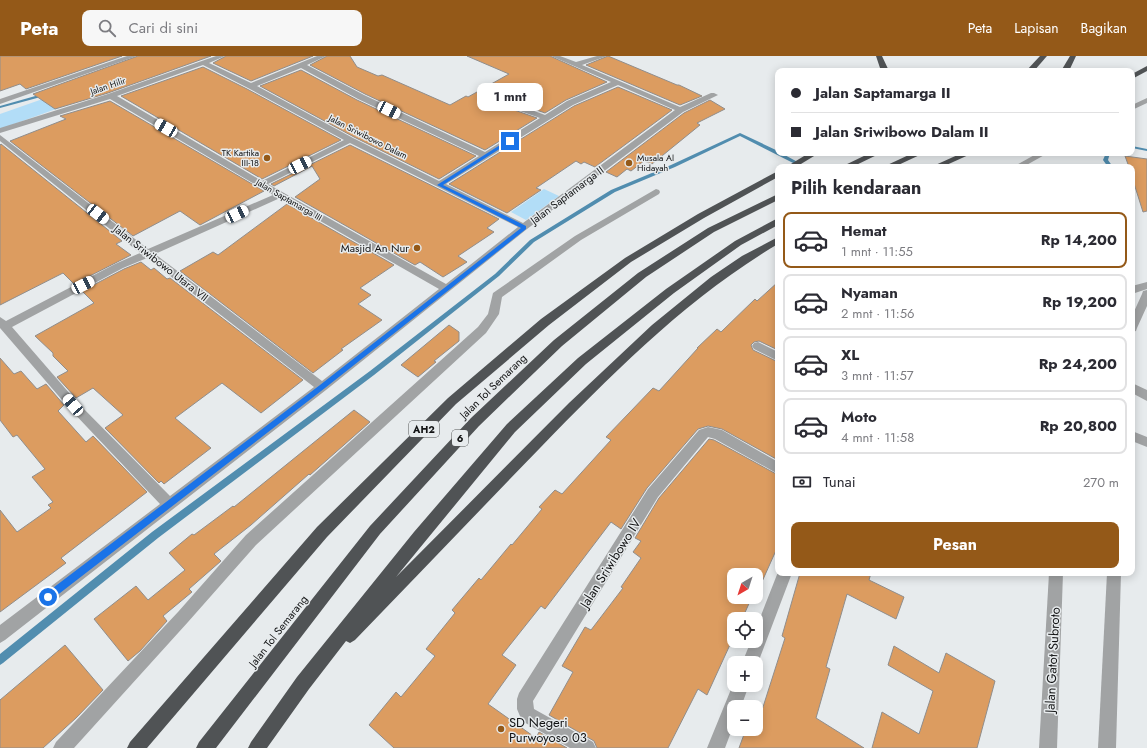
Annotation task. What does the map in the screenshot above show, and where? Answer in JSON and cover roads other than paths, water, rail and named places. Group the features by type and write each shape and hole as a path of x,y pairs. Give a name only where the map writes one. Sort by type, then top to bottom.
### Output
{"highway":[{"path":"879,56 884,68"},
{"path":"1033,68 1044,56"},
{"path":"1067,68 1073,56"},
{"path":"1135,75 1147,68"},
{"path":"795,164 810,156"},
{"path":"852,164 871,156"},
{"path":"895,164 913,156"},
{"path":"942,164 962,156"},
{"name":"AH2","path":"136,748 322,532 452,401 545,322 628,260 701,216 774,176"},
{"name":"Jalan Tol Semarang","path":"205,748 375,530 486,412 558,343 642,276 711,230 775,198"},
{"path":"257,748 303,683 419,537 511,428 582,360 670,291 738,243 775,223"},
{"path":"303,683 599,381 684,303 749,255 775,242"}],"street":[{"path":"0,102 134,56"},
{"name":"Jalan Hilir","path":"0,131 111,96 222,56"},
{"path":"251,86 323,56"},
{"path":"554,56 618,82 680,110"},
{"path":"575,65 604,56"},
{"name":"Jalan Sriwibowo Dalam","path":"204,62 350,140 524,228"},
{"path":"302,65 361,97 486,156"},
{"path":"439,185 579,98 618,82"},
{"path":"483,95 546,118"},
{"name":"Jalan Saptamarga II","path":"0,635 322,387 524,228 680,110 714,95"},
{"name":"Jalan Saptamarga III","path":"111,96 280,195 447,289"},
{"path":"1135,106 1147,100"},
{"name":"Jalan Sriwibowo Utara VII","path":"0,137 147,253 322,387"},
{"path":"262,184 350,140"},
{"path":"1023,164 1038,156"},
{"path":"62,748 183,617 251,540 482,330 491,320 497,308 497,296 573,241 656,192"},
{"path":"169,504 73,405 2,324 147,253 280,195"},
{"path":"1135,289 1147,285"},
{"path":"1135,312 1147,294"},
{"path":"758,346 775,355"},
{"path":"1135,390 1147,396"},
{"name":"Jalan Sriwibowo IV","path":"587,748 528,715 525,709 525,700 653,493 703,434 708,432 718,434 775,466"},
{"path":"1135,437 1147,442"},
{"path":"753,656 784,576"},
{"name":"Jalan Gatot Subroto","path":"1048,748 1056,576"},
{"path":"1108,748 1114,576"},
{"path":"716,748 738,692"}],"waterway":[{"path":"0,107 46,94"},
{"path":"0,660 155,535 372,373 497,275 532,241 613,191 673,166 740,134 775,152"},
{"path":"1135,148 1147,150"},
{"path":"783,156 799,164"},
{"path":"1107,156 1105,160 1108,164"}],"place":[{"name":"TK Kartika III-18","path":"267,158"},
{"name":"Musala Al Hidayah","path":"629,163"},
{"name":"Masjid An Nur","path":"417,248"},
{"name":"SD Negeri Purwoyoso 03","path":"501,729"}]}
